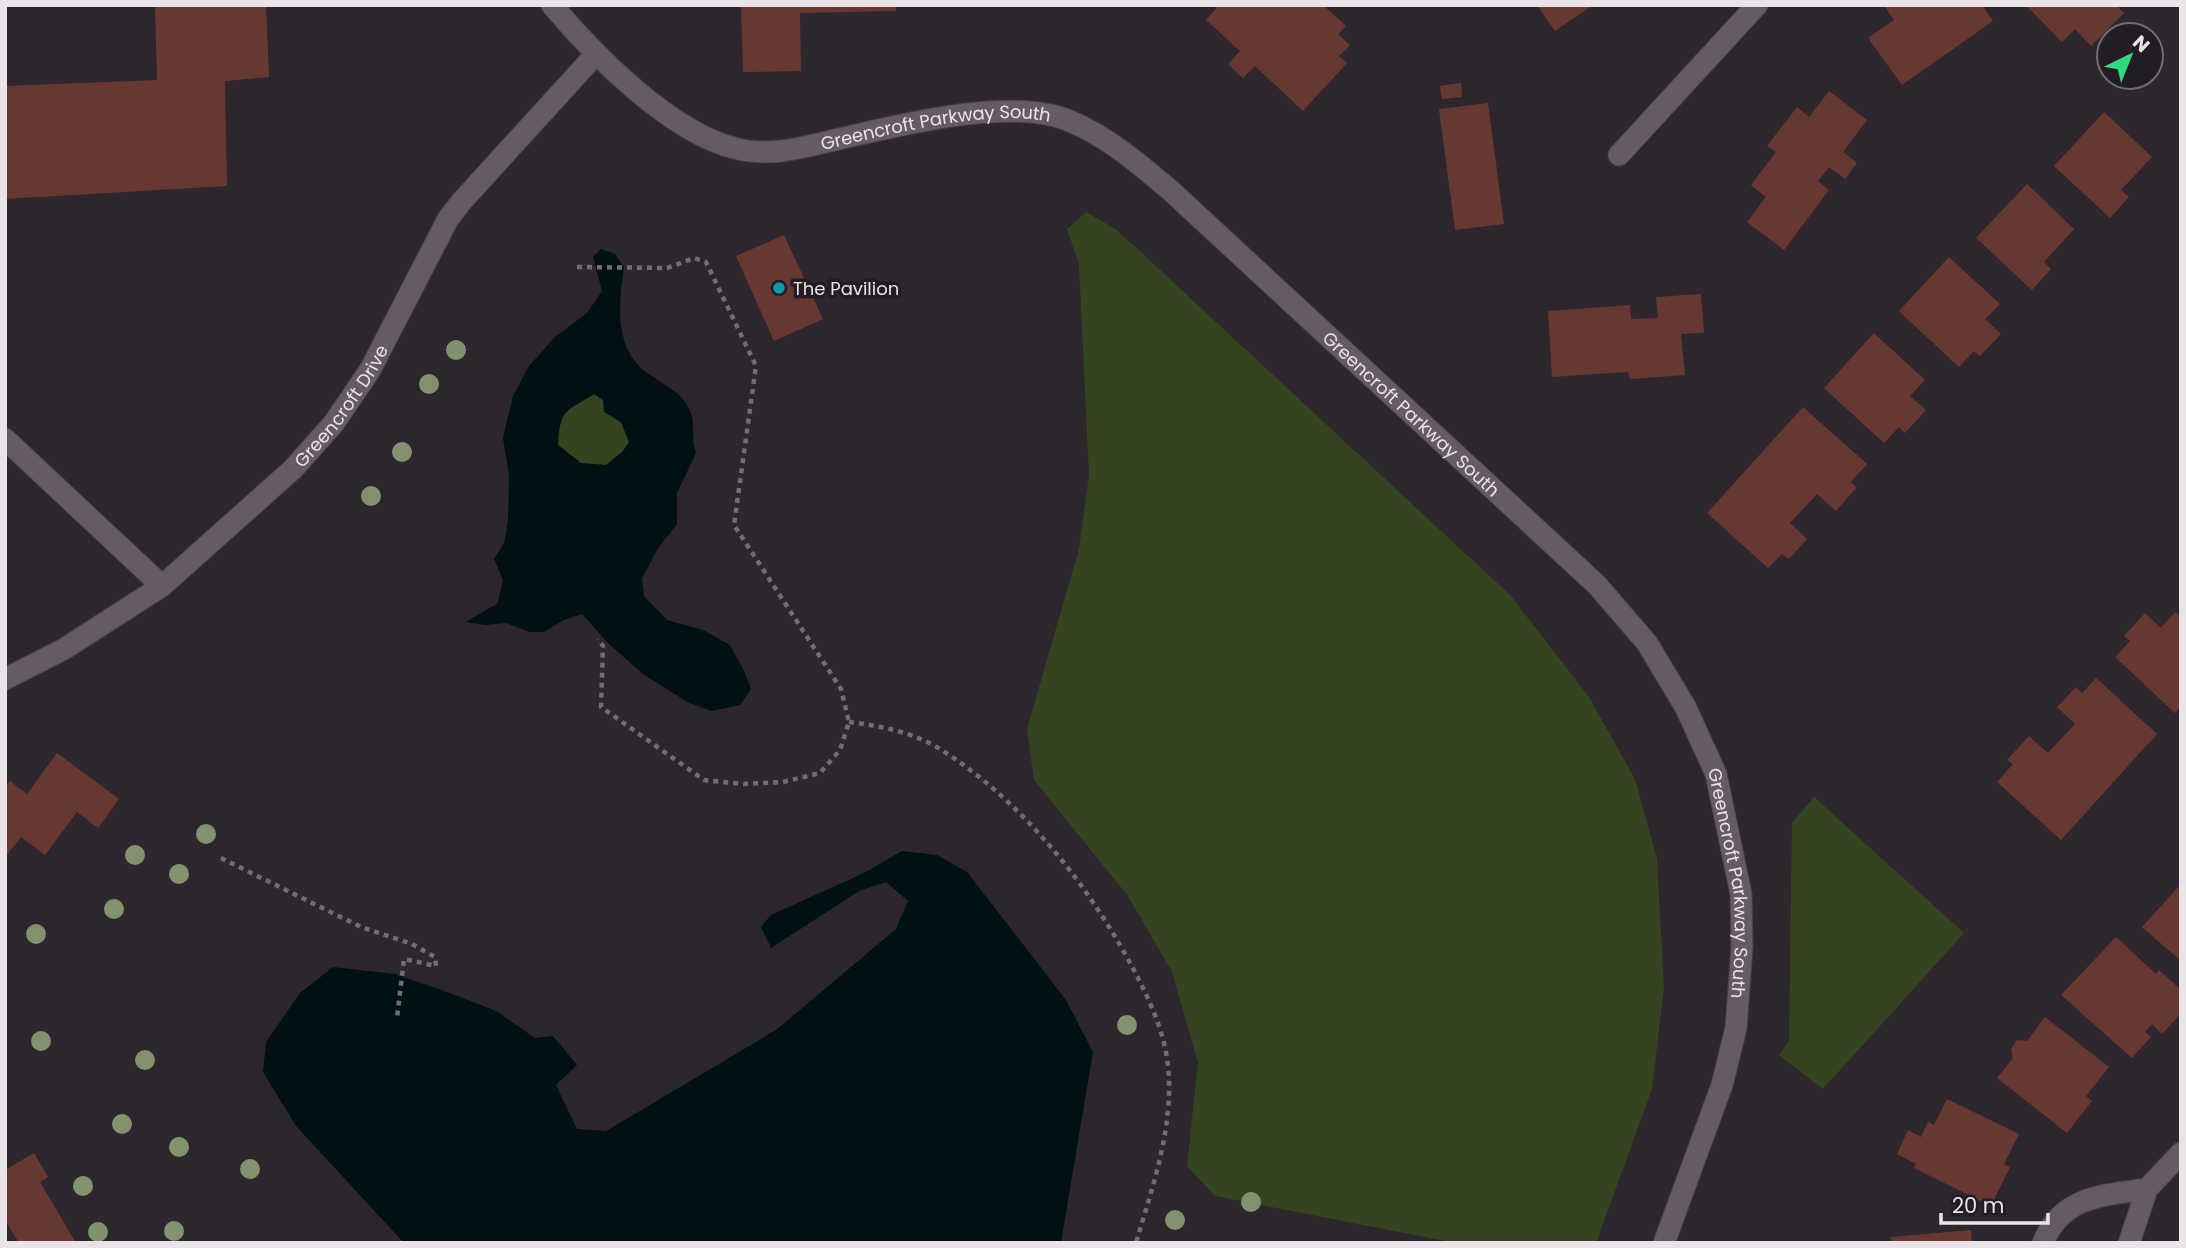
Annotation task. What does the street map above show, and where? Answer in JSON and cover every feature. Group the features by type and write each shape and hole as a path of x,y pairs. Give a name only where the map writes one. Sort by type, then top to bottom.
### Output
{"street":[{"name":"Greencroft Parkway South","path":"552,5 596,54 671,116 701,135 735,148 761,152 786,151 927,121 986,112 1037,112 1067,120 1097,134 1129,155 1170,190 1597,585 1647,643 1686,708 1716,774 1741,894 1742,947 1736,1028 1722,1085 1664,1243"},
{"path":"1619,155 1757,5"},
{"name":"Greencroft Drive","path":"5,679 64,649 162,586 293,469 334,423 370,370 448,219 596,54"},
{"path":"5,439 162,586"},
{"path":"2130,1243 2147,1189 2181,1153"},
{"path":"2043,1243 2049,1227 2067,1210 2089,1199 2147,1189"}],"path":[{"path":"577,267 667,268 694,258 706,262 757,366 734,525 841,689 849,722 839,751 820,773 770,783 744,784 704,780 601,707 603,646 598,639"},
{"path":"849,722 901,731 939,748 979,778 1030,824 1076,877 1119,942 1153,1009 1168,1065 1168,1122 1157,1174 1136,1243"},
{"path":"220,858 361,928 412,944 435,957 436,966 404,959 397,1018"}],"green space":[{"path":"1086,212 1117,230 1510,595 1589,697 1635,779 1657,859 1664,988 1652,1089 1596,1243 1456,1243 1215,1196 1187,1166 1198,1062 1172,972 1128,896 1034,780 1027,729 1079,549 1089,475 1079,264 1067,229"},
{"path":"594,394 603,400 604,412 621,422 629,442 623,451 606,465 581,463 558,445 566,412"},
{"path":"1814,797 1964,933 1823,1089 1779,1055 1789,1041 1792,823"}],"shaded area":[{"path":"601,249 615,254 624,267 620,307 627,347 642,369 681,397 693,422 696,453 677,493 677,524 658,548 642,579 644,596 667,620 703,630 730,645 751,689 740,705 712,711 689,703 643,674 609,644 582,614 564,620 544,632 529,632 506,623 485,625 466,622 498,603 503,580 494,559 504,543 508,521 509,476 503,438 513,396 529,366 555,337 587,313 602,291 593,257","holes":["594,394 603,400 604,412 621,422 629,442 623,451 606,465 581,463 558,445 563,417 571,408"]},
{"path":"902,851 937,855 967,872 1066,1000 1093,1052 1061,1243 404,1243 296,1126 263,1072 266,1042 300,993 333,967 395,974 496,1011 535,1038 553,1036 577,1065 556,1085 577,1129 606,1131 776,1030 896,929 908,901 886,882 859,891 771,948 761,927 771,915 864,873"}],"building":[{"path":"155,5 266,5 269,77 225,81 227,186 5,199 5,86 157,80"},
{"path":"741,5 896,5 896,11 800,13 801,71 743,72"},
{"path":"1219,5 1323,5 1346,26 1338,34 1350,45 1339,56 1347,63 1303,111 1255,66 1243,78 1228,64 1240,51 1206,20"},
{"path":"1537,5 1593,5 1555,31"},
{"path":"1884,5 1982,5 1993,21 1902,85 1868,38 1894,20"},
{"path":"2026,5 2116,5 2124,13 2116,21 2095,21 2095,42 2091,46 2075,29 2062,42"},
{"path":"1461,83 1462,97 1442,99 1440,86"},
{"path":"1829,91 1867,120 1843,152 1857,163 1845,179 1829,167 1818,181 1829,190 1784,250 1747,222 1766,197 1751,185 1776,152 1767,146 1797,107 1809,117"},
{"path":"1488,103 1504,224 1455,230 1439,109"},
{"path":"2104,112 2152,157 2121,190 2129,197 2110,218 2054,166"},
{"path":"2027,184 2074,229 2044,262 2051,269 2032,290 1976,238"},
{"name":"The Pavilion","path":"784,235 823,319 774,341 736,256"},
{"path":"1949,257 2000,304 1985,319 2001,334 1980,356 1974,351 1959,367 1899,311"},
{"path":"1701,294 1704,333 1681,334 1685,375 1630,379 1628,372 1552,377 1548,311 1630,305 1631,319 1658,318 1656,297"},
{"path":"1874,333 1925,380 1910,396 1926,410 1905,433 1899,427 1884,443 1824,388"},
{"path":"1803,407 1867,464 1851,482 1857,487 1836,511 1817,494 1790,523 1807,539 1789,559 1782,554 1768,568 1707,513"},
{"path":"2175,612 2181,617 2181,707 2175,713 2115,657 2130,641 2124,636 2145,613 2161,628"},
{"path":"2096,678 2157,734 2061,840 1997,782 2013,764 2007,760 2029,736 2048,753 2075,724 2057,707 2076,687 2082,693"},
{"path":"57,753 119,799 98,828 77,812 45,855 21,837 5,857 5,786 10,781 27,794"},
{"path":"2181,884 2181,961 2142,927"},
{"path":"2116,937 2156,974 2159,970 2181,990 2181,1013 2162,1034 2152,1024 2145,1032 2151,1037 2132,1058 2061,995"},
{"path":"2045,1017 2109,1067 2086,1096 2092,1101 2067,1133 1997,1078 2013,1058 2011,1049 2017,1040 2027,1041"},
{"path":"1947,1099 2019,1134 2004,1164 2010,1167 1991,1206 1914,1168 1916,1164 1897,1154 1908,1130 1921,1137 1928,1122 1934,1125"},
{"path":"34,1153 48,1177 40,1182 76,1243 19,1243 5,1220 5,1170"},
{"path":"1971,1230 1972,1243 1892,1243 1891,1237"}],"place":[{"name":"The Pavilion","path":"779,288"}]}
